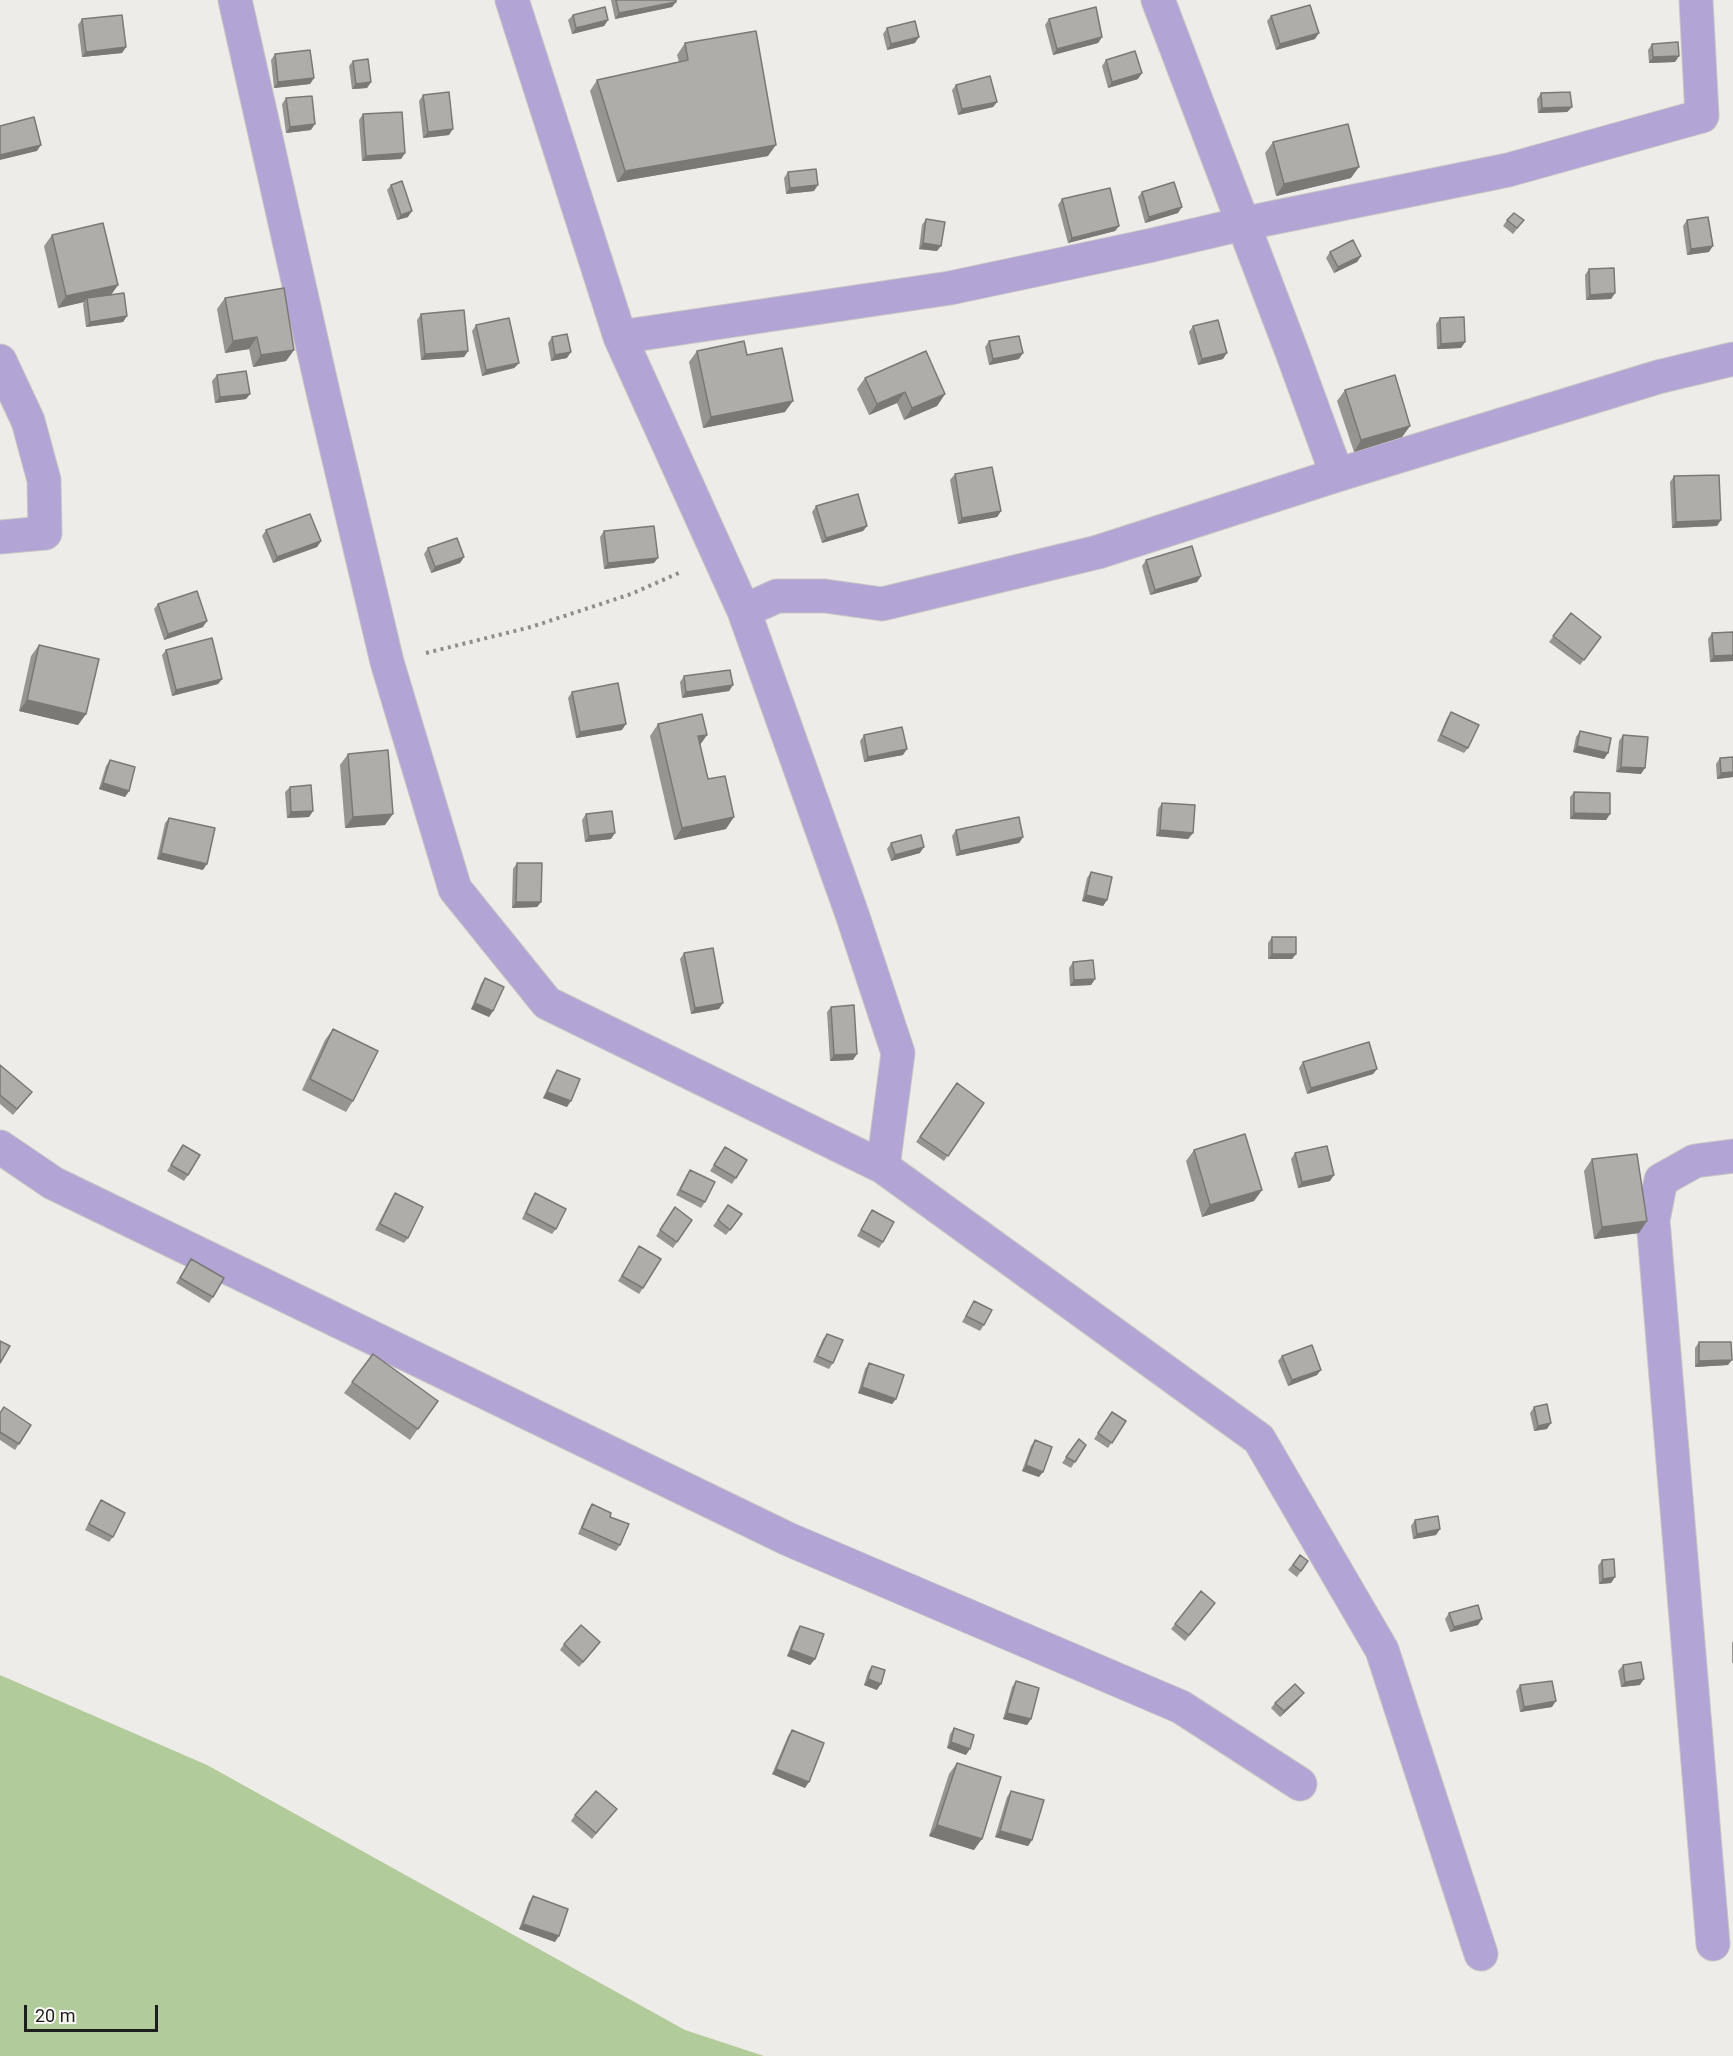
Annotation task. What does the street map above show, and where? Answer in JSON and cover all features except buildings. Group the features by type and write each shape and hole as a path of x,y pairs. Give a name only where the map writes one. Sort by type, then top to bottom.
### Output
{"street":[{"path":"235,0 323,392 387,662 455,889 547,1003 883,1167 1259,1438 1382,1650 1481,1954"},
{"path":"512,0 620,337 744,611 848,902 898,1053 883,1167"},
{"path":"1158,0 1337,475"},
{"path":"620,337 950,288 1242,224 1508,170 1702,116 1696,0"},
{"path":"744,611 777,596 825,596 882,604 1098,552 1337,475 1658,377 1733,359"},
{"path":"0,361 28,421 42,470 45,533 0,537"},
{"path":"0,1147 64,1188 788,1539 1181,1707 1300,1784"},
{"path":"1713,1944 1653,1220 1661,1180 1695,1161 1733,1156"}],"path":[{"path":"387,662 542,623 631,594 718,556"}],"green space":[{"path":"0,1675 207,1765 685,2030 764,2056 0,2056"}]}
